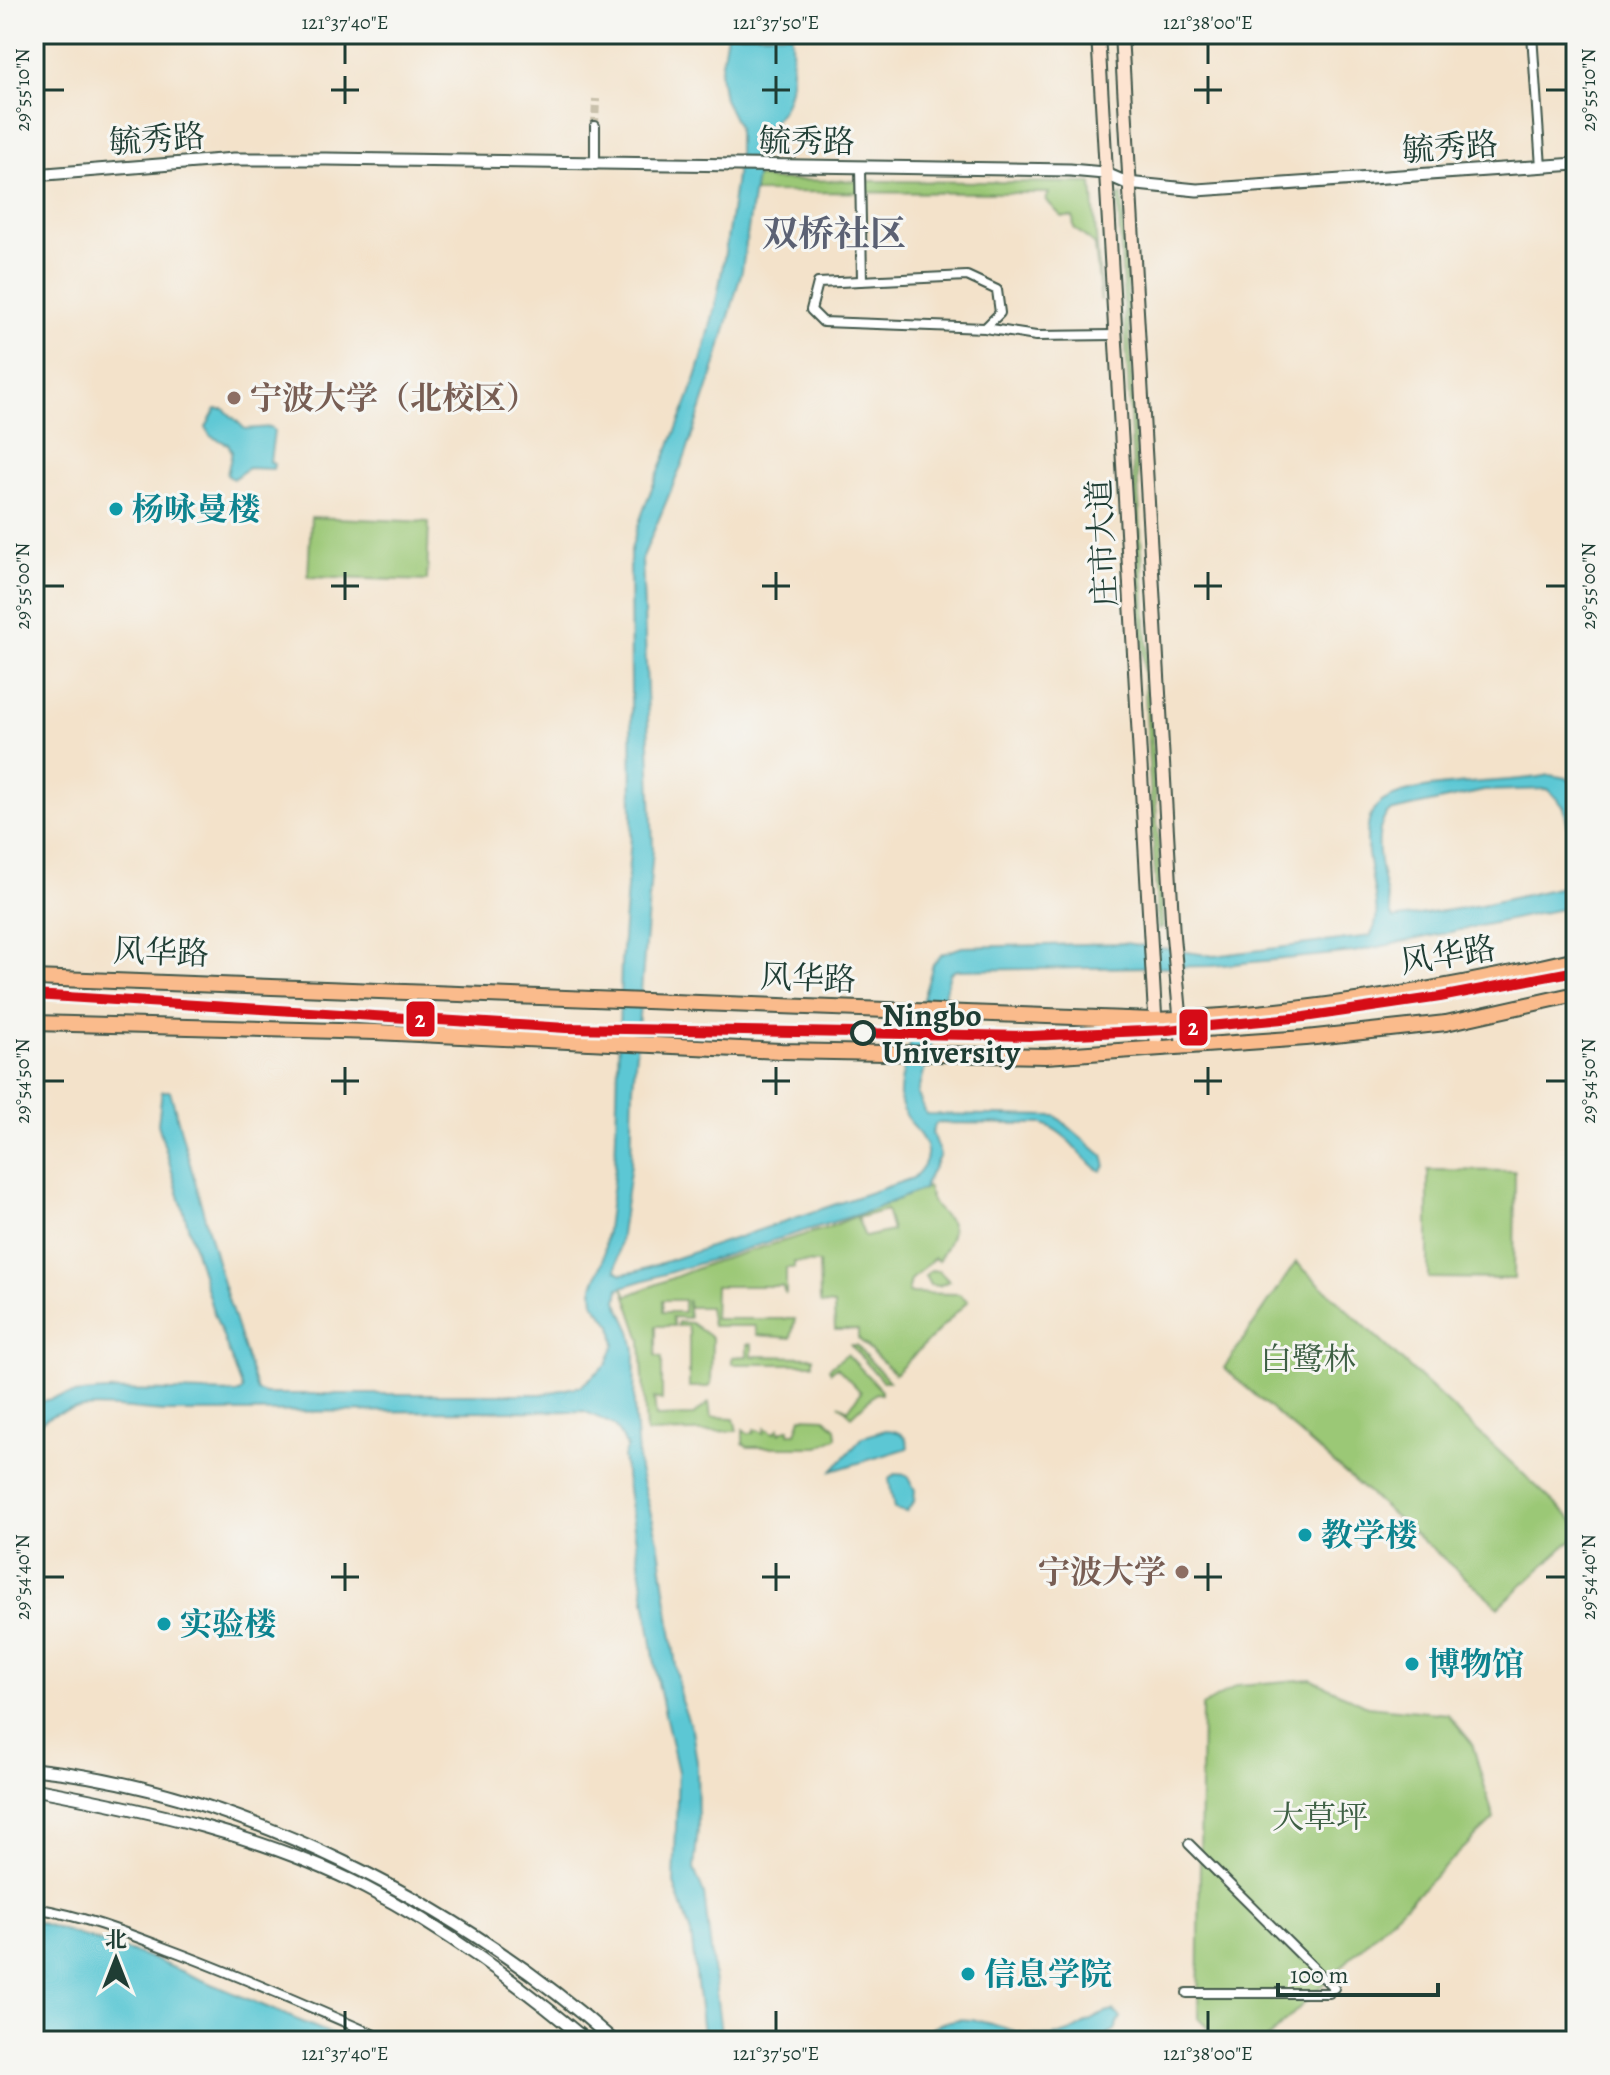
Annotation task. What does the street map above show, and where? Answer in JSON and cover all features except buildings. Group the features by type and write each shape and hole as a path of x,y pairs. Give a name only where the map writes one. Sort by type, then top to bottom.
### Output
{"main road":[{"name":"庄市大道","path":"1098,34 1157,1049"},
{"name":"庄市大道","path":"1121,34 1127,183 1173,936 1183,1047"},
{"name":"风华路","path":"34,978 1153,1020 1301,1007 1519,972 1576,959"},
{"name":"风华路","path":"34,1023 375,1032 781,1051 1046,1056 1446,1023 1576,994"}],"street":[{"path":"1532,34 1541,167"},
{"path":"595,126 595,165"},
{"name":"毓秀路","path":"34,175 234,159 1070,170 1104,173 1127,183 1197,190 1576,164"},
{"path":"860,168 862,280"},
{"path":"985,328 1000,313 997,290 967,276 818,283 811,310 823,322 985,328 1036,336 1115,335"},
{"path":"34,1769 88,1774 151,1791 262,1828 352,1867 432,1909 519,1964 614,2041"},
{"path":"34,1789 135,1807 257,1843 366,1888 519,1984 587,2041"},
{"path":"1187,1993 1332,1990 1189,1844"},
{"path":"34,1908 66,1913 227,1971 388,2041"}],"green space":[{"path":"755,176 772,180 1092,183 1101,301 1095,245 1074,228 1073,217 1062,217 1046,200 1049,193 753,192"},
{"path":"1122,195 1163,928 1158,929 1118,197"},
{"path":"311,517 429,522 427,581 308,577"},
{"path":"1428,1170 1515,1171 1514,1279 1428,1278"},
{"path":"928,1187 936,1208 948,1219 951,1232 938,1261 934,1258 911,1280 908,1293 959,1294 968,1301 895,1374 858,1338 858,1330 835,1330 834,1305 821,1304 820,1301 819,1263 794,1262 794,1268 786,1268 786,1294 782,1286 715,1286 714,1319 795,1319 791,1338 757,1335 755,1326 712,1326 709,1307 689,1307 687,1300 689,1318 672,1317 674,1326 656,1326 656,1356 662,1357 662,1400 654,1398 656,1417 692,1416 709,1403 711,1417 734,1418 737,1431 646,1433 641,1340 623,1287 627,1296 713,1262 827,1228","holes":["886,1210 892,1231 865,1237 857,1218","663,1300 684,1300 684,1312 663,1312"]},
{"name":"白鹭林","path":"1296,1262 1576,1523 1576,1536 1499,1607 1224,1368"},
{"path":"931,1270 939,1271 949,1281 939,1286 930,1285 925,1276"},
{"path":"678,1322 691,1323 712,1338 711,1384 708,1387 689,1387 689,1332 687,1326 677,1326"},
{"path":"747,1344 752,1344 752,1356 813,1357 813,1364 732,1364 732,1357 747,1356"},
{"path":"851,1345 856,1345 889,1381 882,1381"},
{"path":"847,1354 881,1390 881,1394 876,1393 852,1416 839,1404 848,1410 861,1392 837,1367 831,1372 829,1368"},
{"path":"801,1417 825,1418 836,1428 837,1437 819,1447 748,1447 743,1443 743,1429 748,1433 754,1433 754,1429 764,1433 765,1428 774,1433 779,1428 779,1433 789,1428 789,1433 796,1433"},
{"name":"大草坪","path":"1311,1679 1367,1706 1448,1714 1472,1743 1494,1819 1265,2041 1220,2041 1198,2018 1202,1706 1238,1685"}],"water":[{"path":"727,34 792,34 789,93 782,110 761,134 755,158 738,158 738,127 724,99 720,74"},
{"path":"737,168 757,169 742,270 685,457 642,559 653,849 633,1087 631,1164 616,1270 622,1274 638,1271 913,1178 923,1166 927,1156 926,1146 903,1109 901,1086 933,964 942,954 962,947 1125,943 1214,956 1370,936 1377,911 1367,842 1368,826 1373,811 1385,800 1428,787 1549,775 1567,778 1576,788 1576,864 1564,807 1548,789 1484,791 1389,812 1379,833 1382,876 1393,919 1481,905 1576,884 1576,906 1354,952 1212,966 956,970 950,973 918,1094 926,1114 1056,1116 1103,1156 1106,1166 1101,1171 1060,1133 1043,1124 936,1123 932,1133 940,1155 923,1189 872,1210 619,1288 617,1301 631,1331 635,1350 634,1405 639,1470 658,1540 681,1701 692,1730 697,1762 698,1829 694,1869 704,1894 722,2041 704,2041 691,1934 674,1883 678,1772 658,1683 623,1457 627,1446 614,1425 584,1411 165,1412 96,1407 62,1412 34,1428 34,1405 78,1393 105,1391 240,1393 243,1390 212,1308 158,1124 162,1091 170,1091 222,1280 257,1391 265,1394 542,1394 581,1386 607,1364 615,1344 612,1325 594,1304 593,1286 603,1261 615,1167 621,964 632,823 630,554 649,495 689,398 706,342 725,256"},
{"path":"216,409 224,409 245,429 271,427 274,431 270,462 274,464 273,469 248,468 233,479 227,475 232,452 228,444 210,436 206,427"},
{"path":"885,1430 901,1434 908,1448 832,1471 863,1437"},
{"path":"895,1474 907,1475 915,1490 914,1502 906,1512 894,1509 889,1479"},
{"path":"34,1921 145,1956 348,2041 34,2041"},
{"path":"1113,2011 1121,2017 1115,2030 1097,2041 987,2038 917,2041 933,2027 966,2020 1034,2035 1060,2035"}],"tunnel":[{"path":"595,126 596,99"}],"transit line":[{"name":"2","path":"34,995 566,1028 1030,1036 1167,1030 1304,1017 1440,997 1576,971"}],"place":[{"name":"宁波大学（北校区）","path":"234,398"},
{"name":"杨咏曼楼","path":"116,509"},
{"name":"Ningbo University","path":"863,1033"},
{"name":"教学楼","path":"1305,1535"},
{"name":"宁波大学","path":"1182,1572"},
{"name":"实验楼","path":"164,1624"},
{"name":"博物馆","path":"1412,1664"},
{"name":"信息学院","path":"968,1974"}],"district":[{"name":"双桥社区","path":"834,233"}]}
